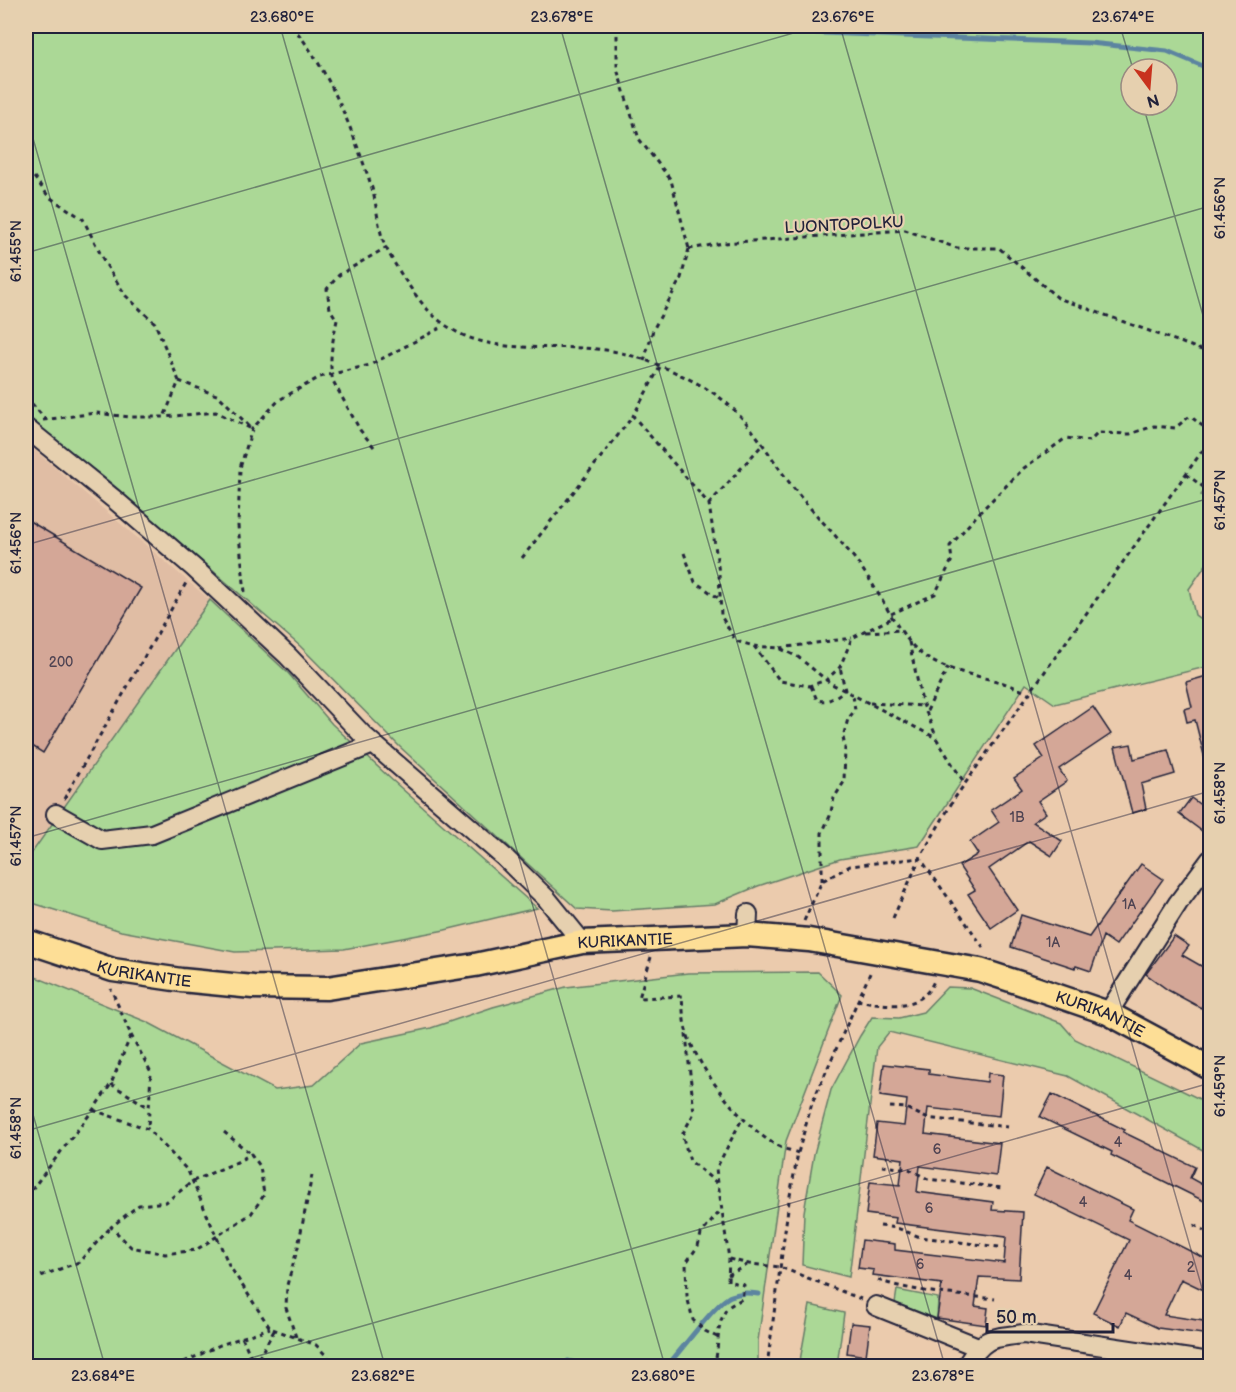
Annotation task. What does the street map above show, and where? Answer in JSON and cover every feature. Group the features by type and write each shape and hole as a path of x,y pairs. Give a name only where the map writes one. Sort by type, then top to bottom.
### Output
{"main road":[{"name":"KURIKANTIE","path":"26,941 113,970 253,987 327,988 475,965 582,942 747,924 809,940 980,970 1108,1013 1210,1068"}],"street":[{"path":"31,425 194,568 288,656 373,744 504,857 547,899 582,942"},
{"path":"56,814 102,840 152,834 373,744"},
{"path":"1108,1013 1178,903 1210,860"},
{"path":"876,1306 978,1347"},
{"path":"966,1366 978,1347 993,1338 1024,1334 1210,1362"}],"path":[{"path":"292,26 320,65 351,130 372,188 387,247 419,300 444,326 470,339 499,346 531,349 571,347 614,351 686,378 729,403 741,415 794,489 863,570 908,640 924,656 948,667 1004,683 1030,694"},
{"path":"617,26 617,69 639,139 671,180 690,249 681,279 653,330 644,361"},
{"path":"34,177 49,197 83,219 105,263 126,296 155,323 179,381 164,417"},
{"name":"LUONTOPOLKU","path":"690,249 723,243 905,230 957,248 999,248 1058,298 1210,353"},
{"path":"374,447 360,430 333,381 331,373 333,338 337,320 330,309 327,289 339,275 387,247"},
{"path":"246,618 238,526 240,468 252,429 279,400 320,377 370,365 444,326"},
{"path":"522,558 633,416 660,367"},
{"path":"179,381 219,396 252,429"},
{"path":"26,397 46,420"},
{"path":"31,425 46,420 96,413 130,417 164,417 216,412 252,429"},
{"path":"633,416 709,504 719,573 721,616 736,641 754,646 779,648 852,638 935,594 952,560 950,546 1024,468 1066,438 1090,441 1098,433 1130,434 1154,426 1175,428 1190,416 1210,432"},
{"path":"893,918 920,858 954,799 1210,440"},
{"path":"709,504 762,444"},
{"path":"1186,474 1210,492"},
{"path":"684,553 695,582 720,599"},
{"path":"56,814 194,568"},
{"path":"865,632 902,630"},
{"path":"754,646 780,681 810,686 826,680 840,667 852,638"},
{"path":"908,640 926,713 936,738 965,784"},
{"path":"779,648 798,657 826,680 936,738"},
{"path":"840,667 844,690"},
{"path":"926,713 948,667"},
{"path":"810,686 817,700 824,702 844,690"},
{"path":"804,921 822,881 822,833 830,816 834,798 844,782 843,737 848,719 855,710 853,695"},
{"path":"868,703 923,705"},
{"path":"822,881 850,866 920,858"},
{"path":"920,858 989,955"},
{"path":"652,956 639,998 682,996 694,1113 682,1135 690,1161 717,1183"},
{"path":"857,1000 893,1005 918,1002 932,987 942,963"},
{"path":"767,1366 790,1190 798,1153 812,1103 873,966"},
{"path":"108,982 131,1035 151,1072 148,1130"},
{"path":"686,1031 695,1052 722,1095 776,1146 798,1153"},
{"path":"26,1197 111,1084 131,1035"},
{"path":"111,1084 148,1107"},
{"path":"890,1107 906,1108 926,1118 1008,1127"},
{"path":"93,1110 148,1130 188,1171 229,1265 272,1328 316,1345 336,1366"},
{"path":"714,1366 717,1355 717,1337 727,1308 742,1299 744,1292 744,1284 730,1283 728,1275 729,1259 716,1169 743,1117"},
{"path":"111,1227 131,1247 165,1254 195,1250 251,1214 264,1195 260,1166 251,1154 224,1132"},
{"path":"41,1276 78,1262 111,1227 139,1205 166,1202 193,1181 251,1154"},
{"path":"882,1166 909,1169 928,1179 1004,1188"},
{"path":"296,1337 286,1308 287,1285 298,1247 312,1175"},
{"path":"717,1337 705,1331 693,1320 687,1296 686,1263 698,1246 701,1234 721,1210"},
{"path":"1194,1225 1210,1233"},
{"path":"880,1226 897,1228 920,1237 999,1247"},
{"path":"729,1259 749,1264 780,1267 876,1306"},
{"path":"728,1275 749,1264"},
{"path":"878,1280 897,1287 995,1299"},
{"path":"176,1366 220,1345 272,1328"},
{"path":"255,1366 272,1328"},
{"path":"242,1337 255,1366"}],"shaded area":[{"path":"26,443 210,600 26,859"}],"green space":[{"path":"26,26 1210,26 1210,483 1201,495 1210,502 1210,559 1189,589 1195,615 1210,626 1210,666 1055,704 1026,684 919,846 840,859 758,886 715,904 612,911 577,909 400,747 300,646 111,483 26,417"},
{"path":"210,600 288,673 332,724 537,908 445,930 344,949 235,952 121,931 26,901 26,861"},
{"path":"818,972 842,995 786,1141 758,1341 758,1366 26,1366 26,973 147,1022 275,1090 314,1085 361,1043 431,1028 493,1007 566,987 688,973"},
{"path":"947,987 970,988 1061,1023 1075,1039 1210,1104 1210,1154 1068,1076 889,1032 877,1047 849,1277 802,1265 804,1212 814,1154 831,1090 872,1017 899,1018 923,1012"},
{"path":"897,1290 938,1298 937,1319 895,1303"},
{"path":"810,1305 844,1313 837,1366 799,1366"}],"building":[{"path":"26,519 141,588 43,753 26,742"},
{"path":"1210,675 1210,762 1206,763 1195,720 1187,722 1184,709 1192,707 1186,682"},
{"path":"1093,707 1111,734 1059,769 1067,781 1038,801 1046,813 1033,822 1062,841 1052,856 1029,841 989,869 1017,910 991,928 968,894 975,890 959,866 978,854 970,842 999,822 991,810 1022,789 1014,778 1044,758 1036,746"},
{"path":"1131,744 1134,759 1168,750 1175,774 1141,784 1146,809 1132,813 1115,747"},
{"path":"1191,798 1210,812 1210,837 1179,814"},
{"path":"1141,864 1163,879 1116,945 1103,936 1091,971 1011,947 1021,915 1089,937"},
{"path":"1174,936 1189,946 1182,955 1210,971 1210,991 1201,1008 1168,990 1146,974"},
{"path":"884,1064 929,1069 929,1074 987,1082 988,1073 1003,1075 999,1116 928,1108 925,1134 1000,1143 996,1176 920,1166 917,1192 993,1202 992,1210 1023,1212 1019,1279 979,1277 975,1306 988,1308 986,1325 937,1318 942,1284 873,1275 874,1270 858,1268 862,1240 895,1244 895,1250 1004,1263 1006,1237 895,1223 896,1218 866,1214 870,1182 900,1185 903,1159 873,1155 877,1123 904,1126 907,1100 880,1096"},
{"path":"1052,1094 1195,1167 1190,1178 1210,1189 1210,1204 1040,1117"},
{"path":"1047,1167 1133,1209 1128,1220 1210,1261 1210,1293 1181,1279 1164,1315 1210,1322 1210,1335 1158,1328 1126,1313 1120,1326 1093,1313 1129,1240 1034,1194"},
{"path":"851,1323 870,1325 866,1356 847,1353"}],"waterway":[{"path":"631,26 1090,43 1167,51 1210,69"},
{"path":"667,1366 725,1300 738,1294 759,1294"},
{"path":"568,1361 586,1366"}]}
